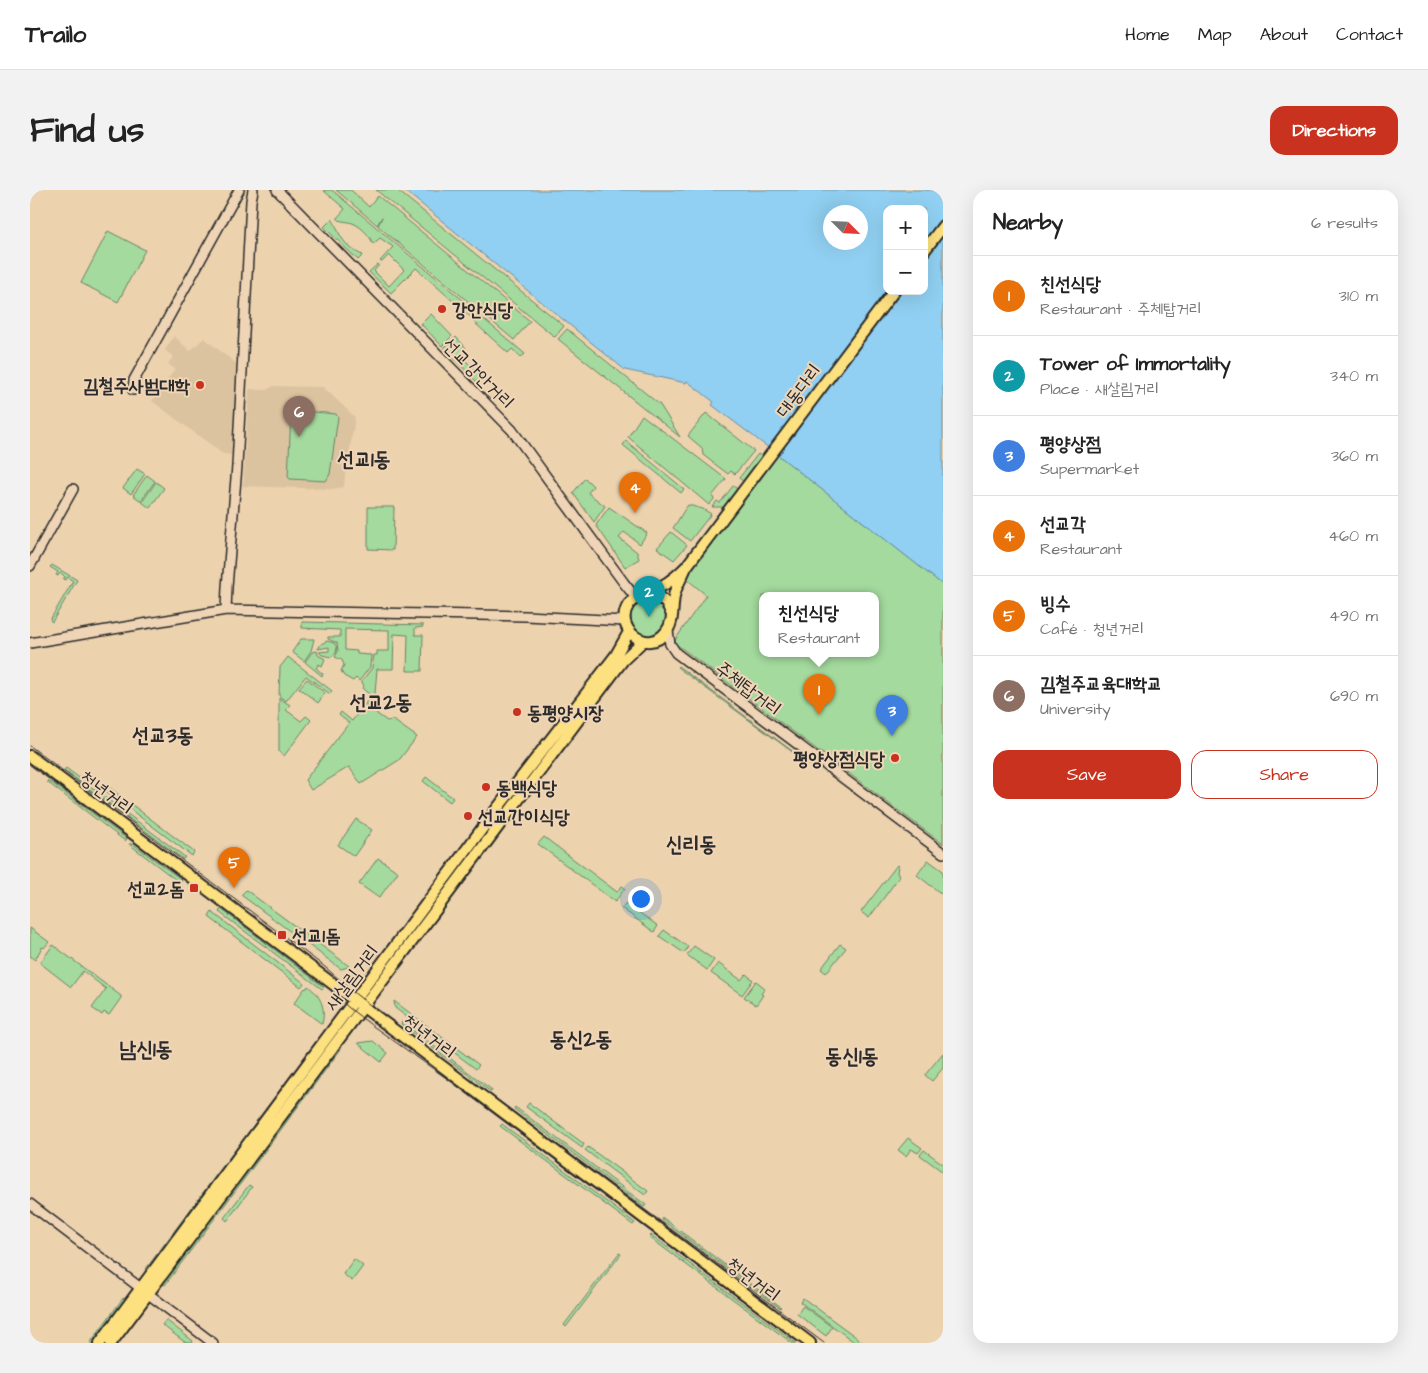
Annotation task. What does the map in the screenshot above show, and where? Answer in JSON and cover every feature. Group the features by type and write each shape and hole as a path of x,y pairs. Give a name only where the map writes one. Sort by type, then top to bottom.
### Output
{"main road":[{"path":"133,390 134,380 239,190"},
{"path":"226,610 237,474 250,210 254,190"},
{"name":"선교강안거리","path":"277,190 512,430 636,598"},
{"path":"925,250 943,226"},
{"name":"대동다리","path":"686,567 891,295"},
{"path":"30,566 73,489"},
{"path":"646,641 635,637 629,632 625,622 627,608 636,598 664,586 686,567"},
{"path":"676,653 670,644 668,631 675,592 686,567"},
{"path":"648,594 660,598 669,607 671,613"},
{"path":"30,643 226,610 518,616 625,622"},
{"name":"새살림거리","path":"100,1343 144,1292 363,1008 623,660 646,641 657,640 668,631"},
{"name":"새살림거리","path":"111,1343 144,1292 354,1001 493,814 616,655 629,632"},
{"name":"주체탑거리","path":"646,641 663,646 676,653 943,853"},
{"name":"청년거리","path":"30,756 810,1343"},
{"path":"30,1204 213,1343"}],"shaded area":[{"name":"김철주사범대학","path":"174,336 190,351 204,338 238,365 232,455 223,454 152,401 175,369 168,364 173,357 165,350"},
{"path":"274,386 323,387 355,417 349,456 347,456 344,487 332,489 243,486 249,389 266,390"}],"green space":[{"path":"323,190 332,190 478,313 472,318 416,268 391,293 369,272 378,264 374,271 389,286 404,270 389,255 382,262 380,261 393,247 380,238 373,244 360,227 338,219 345,209"},
{"path":"336,190 351,190 369,207 378,196 530,321 514,340 378,226 382,217 377,225"},
{"path":"376,190 397,190 564,326 555,337"},
{"path":"332,219 346,244 363,255 358,260 324,227"},
{"path":"108,231 145,250 118,302 81,283"},
{"path":"431,314 452,336 442,346 421,324"},
{"path":"479,315 525,354 521,357 512,349 508,353 475,323 473,320"},
{"path":"567,329 660,405 680,437 558,339"},
{"path":"456,337 466,348 463,351 465,353 462,357 483,378 478,383 444,348"},
{"path":"294,410 336,414 338,417 330,474 326,481 290,479 288,477 291,414"},
{"path":"706,413 754,451 735,474 731,471 728,474 703,455 702,448 688,436"},
{"path":"642,415 726,479 712,496 714,499 709,505 628,437"},
{"path":"626,441 684,489 681,493 623,445"},
{"path":"758,454 771,464 778,455 943,585 943,844 676,644 675,640 706,595 688,580 687,575 752,489 739,478"},
{"path":"137,469 145,474 131,494 123,488"},
{"path":"147,475 155,481 141,501 133,495"},
{"path":"585,478 593,486 588,493 605,506 594,522 573,493"},
{"path":"156,482 164,488 150,508 142,502"},
{"path":"733,486 739,490 725,507 712,507 717,501 720,503"},
{"path":"688,505 703,509 711,514 690,541 673,528"},
{"path":"368,507 394,507 393,550 368,549"},
{"path":"609,507 647,533 640,544 624,532 619,538 637,552 639,559 625,567 596,525"},
{"path":"671,532 687,545 674,560 657,548"},
{"path":"52,565 77,580 52,622 50,620 73,581 67,577 65,580 63,579 65,577 61,573 58,576 56,575 58,572 50,567"},
{"path":"649,600 662,605 667,618 662,631 649,636 636,631 631,618 636,605"},
{"path":"302,622 423,625 423,627 415,628 415,635 423,635 422,671 407,671 408,635 394,634 393,669 377,669 375,693 366,706 369,707 373,702 377,702 377,714 387,721 393,720 417,737 399,760 361,784 349,767 311,790 305,780 349,723 339,715 341,712 352,721 371,696 362,688 364,685 361,682 372,668 374,655 377,655 377,651 389,651 389,630 345,629 345,650 357,651 357,654 371,655 370,667 359,681 356,678 353,681 344,676 341,671 344,665 342,660 335,657 338,651 337,643 328,639 328,637 340,637 340,630 302,628"},
{"path":"301,639 314,639 311,651 304,661 292,652"},
{"path":"327,641 334,643 337,647 336,653 331,657 322,655 319,652 329,651 329,647 318,649 321,644"},
{"path":"317,651 318,655 325,659 322,666 319,664 316,668 323,674 322,676 305,662 312,652"},
{"path":"288,657 332,691 330,694 306,676 286,701 279,696 280,667"},
{"path":"677,667 815,768 817,770"},
{"path":"307,679 325,693 318,703 299,688"},
{"path":"279,698 290,705 286,710 301,721 306,716 311,720 284,756 279,752"},
{"path":"66,768 185,857 183,859 64,770"},
{"path":"426,777 453,798 450,802 423,781"},
{"path":"48,780 127,839 125,841 47,782"},
{"path":"106,785 194,852 192,856 103,789"},
{"path":"356,819 372,830 354,856 338,845"},
{"path":"544,837 617,892 622,886 625,888 615,902 538,844"},
{"path":"129,844 133,844 182,880 180,883"},
{"path":"378,858 398,872 379,898 359,884"},
{"path":"928,860 943,871 943,895 917,875"},
{"path":"897,865 899,877 869,918 861,912"},
{"path":"246,890 349,966 341,969 241,895"},
{"path":"626,903 658,926 654,932 621,908"},
{"path":"221,909 324,987 322,989 219,912"},
{"path":"212,912 304,983 301,987 209,917"},
{"path":"30,928 49,942 44,948 42,947 35,960 30,956"},
{"path":"664,930 688,947 684,953 659,936"},
{"path":"840,944 846,948 826,973 821,969"},
{"path":"53,945 121,996 109,1015 104,1012 102,1015 92,1008 106,989 83,971 71,987 40,963"},
{"path":"694,946 714,960 707,970 687,955"},
{"path":"718,963 741,980 746,974 753,980 742,995 711,973"},
{"path":"756,981 765,988 761,994 763,995 756,1005 744,997"},
{"path":"308,986 319,998 323,1008 322,1024 294,1003"},
{"path":"394,1001 479,1065 476,1069 395,1008"},
{"path":"402,1022 492,1090 491,1092 401,1024"},
{"path":"322,1034 325,1036 148,1272 145,1270"},
{"path":"373,1041 388,1053 381,1062 358,1043"},
{"path":"339,1048 341,1049 165,1285 162,1283"},
{"path":"943,1053 943,1068 932,1081 925,1075"},
{"path":"529,1103 584,1144 582,1148 526,1107"},
{"path":"515,1107 646,1205 644,1207 514,1109"},
{"path":"502,1124 635,1223 633,1225 500,1126"},
{"path":"908,1138 922,1148 918,1153 911,1149 906,1156 898,1150"},
{"path":"588,1147 648,1191 645,1195 585,1150"},
{"path":"924,1150 943,1164 943,1172 920,1155"},
{"path":"249,1185 252,1187 227,1221 224,1218"},
{"path":"663,1218 781,1307 662,1220"},
{"path":"651,1235 796,1343 792,1343 649,1237"},
{"path":"619,1253 621,1254 566,1327 564,1325"},
{"path":"354,1259 363,1266 352,1281 343,1274"},
{"path":"123,1298 127,1301 95,1343 90,1343"},
{"path":"803,1298 864,1343 855,1343 800,1302"},
{"path":"803,1306 832,1327 826,1336 797,1314"},
{"path":"166,1320 193,1341 192,1343 186,1343 162,1325"}],"water":[{"path":"404,190 943,190 943,585 712,405 714,402 687,381 686,383 625,370"}],"tram line":[{"path":"30,746 325,967 358,996 824,1343"},
{"path":"30,765 325,985 349,1008 370,1024 449,1080 799,1343"}],"place":[{"name":"강안식당","path":"442,309"},
{"name":"김철주사범대학","path":"200,385"},
{"name":"김철주교육대학교","path":"299,437"},
{"name":"선교각","path":"635,513"},
{"name":"Tower of Immortality","path":"649,617"},
{"name":"동평양시장","path":"517,712"},
{"name":"친선식당","path":"819,715"},
{"name":"평양상점","path":"892,736"},
{"name":"평양상점식당","path":"895,758"},
{"name":"동백식당","path":"486,787"},
{"name":"선교간이식당","path":"468,816"},
{"name":"선교2돔","path":"194,888"},
{"name":"빙수","path":"234,888"},
{"name":"선교1돔","path":"282,935"}],"district":[{"name":"선교1동","path":"364,459"},
{"name":"선교2동","path":"381,702"},
{"name":"선교3동","path":"163,735"},
{"name":"신리동","path":"691,844"},
{"name":"동신2동","path":"581,1039"},
{"name":"남신1동","path":"146,1049"},
{"name":"동신1동","path":"852,1056"}]}
